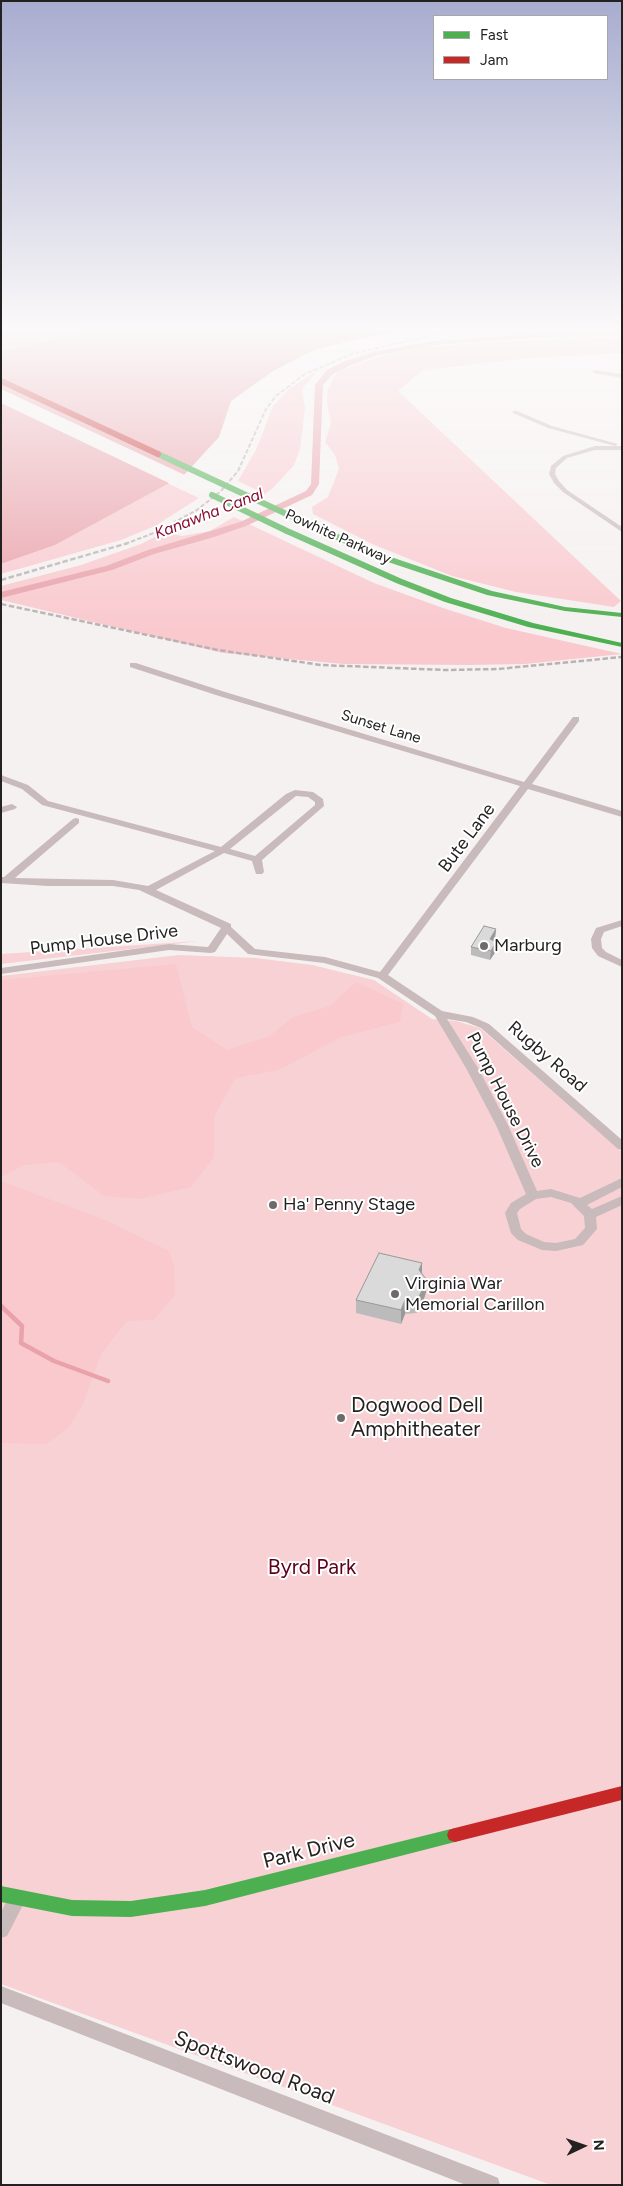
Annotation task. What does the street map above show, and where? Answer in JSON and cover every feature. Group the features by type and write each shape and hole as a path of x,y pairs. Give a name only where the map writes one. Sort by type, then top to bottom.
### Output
{"main road":[{"name":"Powhite Parkway","path":"102,428 382,557 490,593 565,609 622,615"},
{"name":"Powhite Parkway","path":"198,488 400,581 448,600 531,626 622,646"},
{"path":"382,557 433,581 485,598 559,613 622,622"},
{"name":"Park Drive","path":"9,1896 72,1908 131,1908 205,1898 622,1793"}],"street":[{"path":"554,428 622,447"},
{"path":"595,448 598,440"},
{"path":"622,447 595,448 565,457 554,467 552,474 556,482 565,491 622,530"},
{"name":"Sunset Lane","path":"132,665 622,814"},
{"name":"Bute Lane","path":"382,976 576,719"},
{"path":"1,778 25,787 45,803 257,859"},
{"path":"148,890 224,850 289,796 301,793 316,797 320,801 319,806 257,859"},
{"path":"1,810 12,807"},
{"path":"4,880 76,821"},
{"path":"257,859 259,872"},
{"path":"4,880 41,883 112,883 148,890 226,926"},
{"path":"622,923 600,930 596,938 597,948 602,954 622,964"},
{"name":"Pump House Drive","path":"1,971 169,948 211,950 226,926 252,952 325,960 382,976 439,1014 472,1068 498,1116 532,1195"},
{"name":"Rugby Road","path":"439,1014 469,1019 486,1026 622,1146"},
{"path":"580,1203 622,1182"},
{"path":"532,1195 561,1195 580,1203 590,1215 591,1229 579,1242 556,1247 532,1243 515,1230 511,1213 515,1206 532,1195"},
{"path":"590,1215 622,1200"},
{"path":"1,1930 9,1896"},
{"name":"Spottswood Road","path":"1,1994 491,2185"}],"green space":[{"path":"200,941 1,964 1,954"},
{"name":"Byrd Park","path":"179,955 256,958 312,965 374,980 432,1019 456,1021 480,1028 622,1152 622,2185 551,2185 1,1984 1,976"}],"shaded area":[{"path":"1,428 222,428 219,437 184,475 55,545 1,564"},
{"path":"264,428 303,428 300,449 294,465 265,494 238,481 256,450"},
{"path":"329,428 437,428 621,601 614,607 516,592 452,576 372,544 313,514 312,507 328,497 339,469 335,455 325,442"},
{"path":"167,483 199,498 155,526 121,540 1,574 1,564 55,545"},
{"path":"234,517 374,583 443,608 506,628 622,654 525,664 344,664 223,653 1,600 1,586 81,565 141,544 164,532 182,536 210,531"},
{"path":"176,964 192,1027 227,1050 270,1036 293,1017 330,1006 356,982 403,1004 400,1022 341,1037 279,1070 235,1078 214,1117 214,1157 191,1187 139,1199 104,1196 59,1162 24,1165 1,1177 1,980"},
{"path":"1,1181 105,1220 169,1251 174,1266 175,1295 154,1320 127,1321 101,1354 83,1404 69,1427 46,1444 1,1443"}],"pier":[{"path":"53,428 84,428 187,476 171,484"}],"building":[{"path":"484,926 496,929 490,939 496,942 491,951 471,947"},
{"name":"Virginia War Memorial Carillon","path":"379,1253 422,1263 419,1270 426,1279 423,1289 417,1300 405,1300 401,1310 356,1300"}],"waterway":[{"name":"Kanawha Canal","path":"1,595 109,568 151,552 211,535 243,524 309,493 315,484 317,428"},
{"path":"1,1306 22,1326 21,1343 54,1361 108,1381"}],"railway":[{"path":"126,543 154,533 197,510 221,491 238,471 257,428"},
{"path":"1,580 126,543"},
{"path":"1,604 218,650 321,665 445,670 498,669 622,657"}],"traffic: fast":[{"path":"158,454 308,524"},
{"path":"212,495 287,531"},
{"path":"308,524 382,557 490,593 565,609 622,615"},
{"path":"287,531 399,581 448,600 531,625 622,645"},
{"path":"1,1894 72,1908 131,1909 205,1898 455,1835"}],"traffic: jam":[{"path":"102,428 158,454"},
{"path":"455,1835 622,1793"}],"place":[{"name":"Marburg","path":"484,946"},
{"name":"Ha' Penny Stage","path":"273,1205"},
{"name":"Virginia War Memorial Carillon","path":"395,1294"},
{"name":"Dogwood Dell Amphitheater","path":"341,1418"}]}
